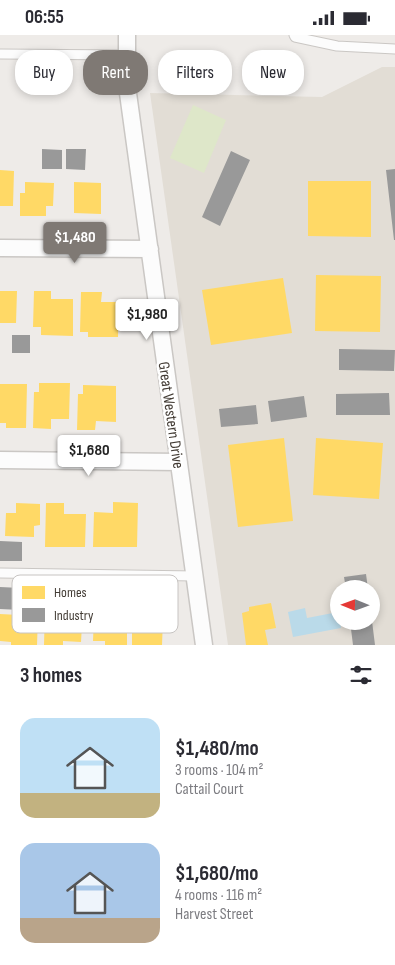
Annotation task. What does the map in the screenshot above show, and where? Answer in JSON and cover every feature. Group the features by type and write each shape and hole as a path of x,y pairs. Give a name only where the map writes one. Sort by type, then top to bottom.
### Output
{"street":[{"name":"Great Western Drive","path":"126,35 127,50"},
{"name":"Great Western Drive","path":"128,95 204,645"},
{"path":"0,248 150,249"},
{"path":"0,460 179,462"}],"lane":[{"path":"294,35 337,46 395,49"},
{"path":"0,54 83,55"},
{"path":"0,573 130,575"},
{"path":"178,576 195,576"}],"shaded area":[{"path":"382,67 395,67 395,645 228,645 150,93 158,93 158,95 322,97"}],"green space":[{"path":"193,105 226,120 204,173 170,158"}],"water":[{"path":"305,608 307,618 330,614 330,630 293,637 288,612"}],"building: Homes":[{"path":"0,170 14,171 13,206 0,206"},
{"path":"308,181 371,181 371,237 308,236"},
{"path":"25,182 54,183 53,206 46,206 46,216 20,216 20,193 25,193"},
{"path":"74,182 101,183 101,214 74,213"},
{"path":"316,275 381,276 380,332 315,331"},
{"path":"283,278 292,333 211,345 202,290"},
{"path":"0,291 17,291 16,323 0,323"},
{"path":"34,291 51,291 51,299 73,299 73,336 41,335 41,327 33,327"},
{"path":"81,292 102,292 101,302 119,302 118,337 88,337 88,332 80,332"},
{"path":"39,383 70,383 69,419 51,419 51,429 33,428 34,392 39,392"},
{"path":"0,384 27,384 26,428 6,428 6,423 0,423"},
{"path":"83,385 116,386 116,422 96,421 95,430 77,430 78,394 83,394"},
{"path":"284,438 293,521 238,527 228,445"},
{"path":"316,438 383,443 379,499 313,495"},
{"path":"113,502 138,503 137,547 93,547 94,512 113,513"},
{"path":"16,503 40,504 40,525 34,526 34,537 5,536 6,513 16,513"},
{"path":"46,503 64,503 64,514 86,514 85,547 45,547"},
{"path":"271,603 276,628 265,630 268,645 246,645 242,613 249,611 249,607"},
{"path":"0,614 12,615 12,633 37,633 37,645 11,645 11,642 0,641"},
{"path":"44,633 82,633 81,642 63,641 63,645 44,645"},
{"path":"93,633 127,633 127,645 105,645 105,641 93,641"},
{"path":"132,633 162,633 162,645 132,645"}],"building: Industry":[{"path":"42,149 62,150 62,169 42,169"},
{"path":"66,149 86,149 85,170 66,169"},
{"path":"231,151 250,160 220,226 202,217"},
{"path":"395,169 395,240 394,240 386,170"},
{"path":"12,335 30,335 30,353 12,353"},
{"path":"339,349 395,350 394,371 339,370"},
{"path":"389,393 390,415 336,415 336,394"},
{"path":"304,396 307,417 271,422 268,401"},
{"path":"256,405 258,424 221,427 219,409"},
{"path":"0,541 22,542 22,561 0,561"},
{"path":"366,574 367,580 344,580 344,577"},
{"path":"0,587 12,588 12,610 0,609"},
{"path":"351,630 373,630 375,645 353,645"}]}
